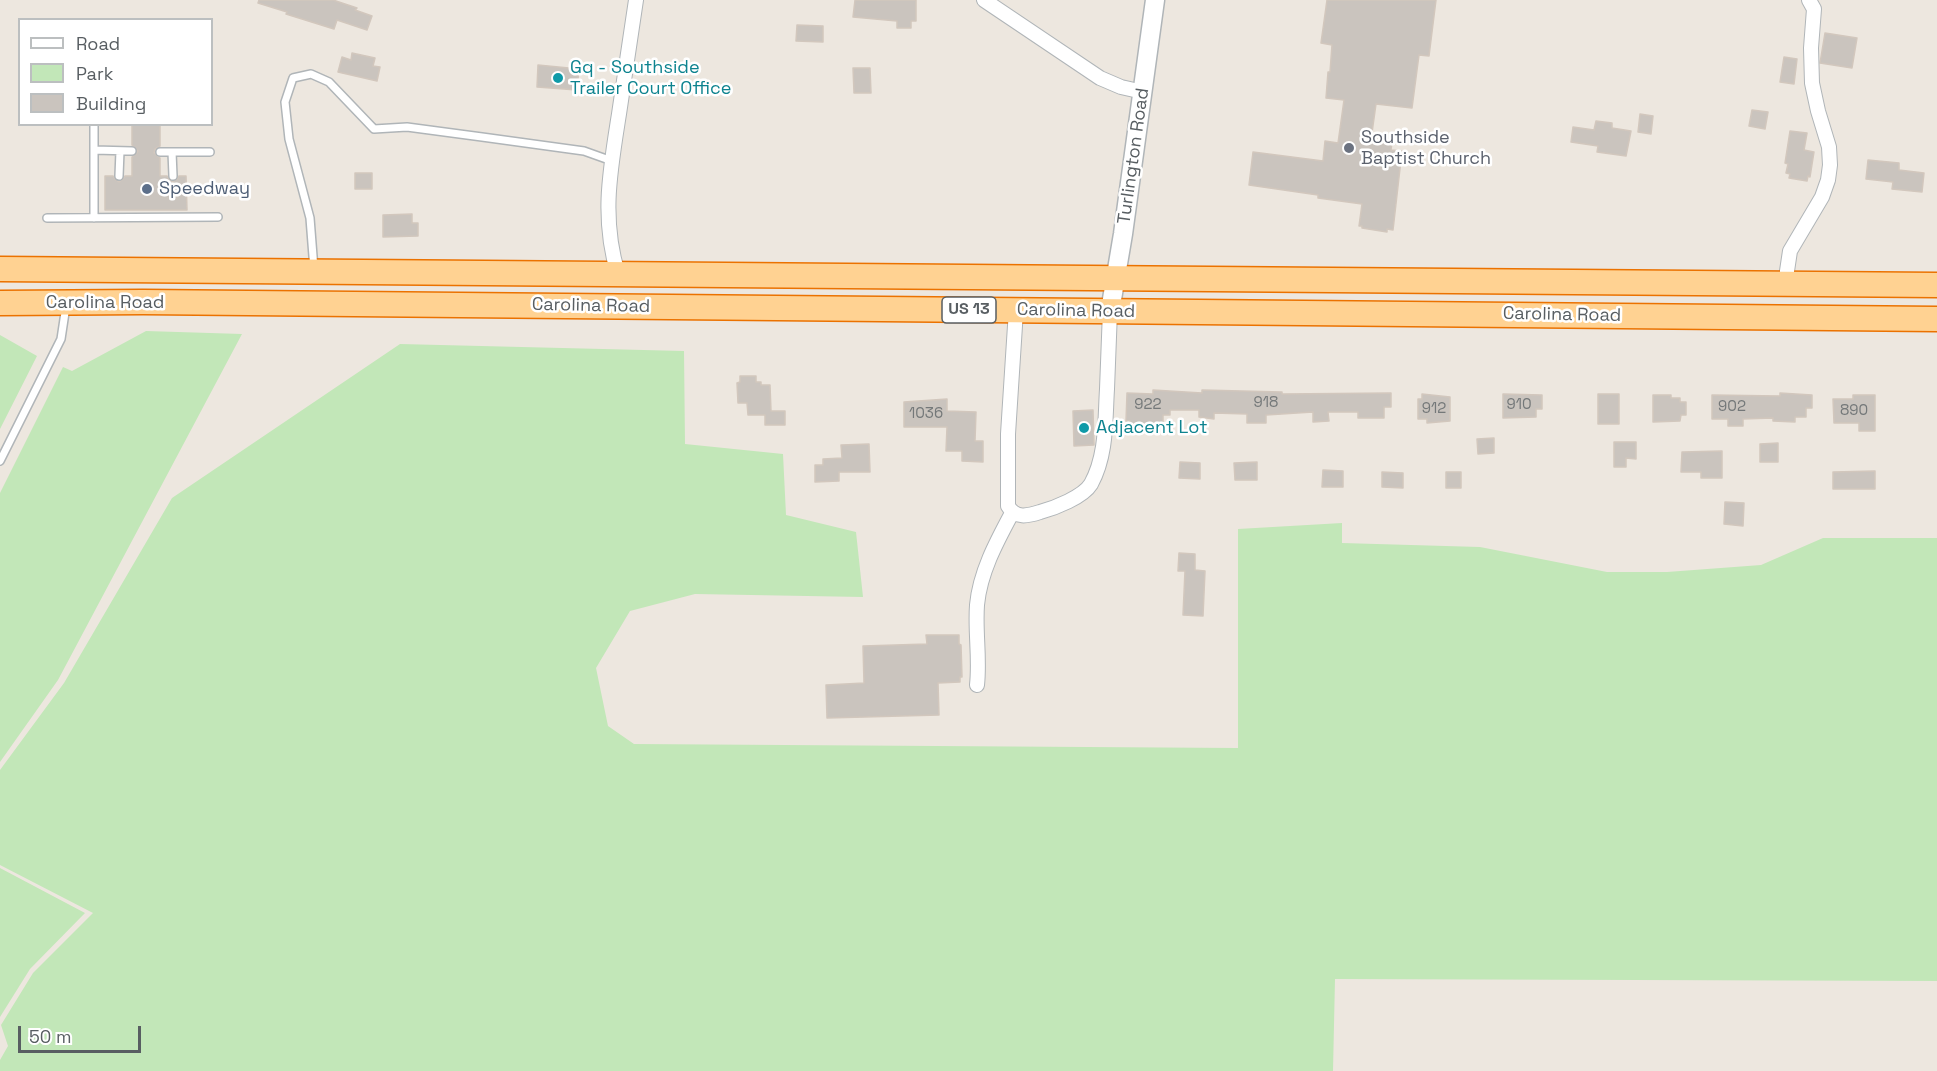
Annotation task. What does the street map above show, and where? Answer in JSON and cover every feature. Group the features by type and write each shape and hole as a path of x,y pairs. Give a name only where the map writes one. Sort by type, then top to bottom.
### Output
{"highway":[{"name":"Carolina Road","path":"0,269 1937,285"},
{"path":"46,269 56,303"},
{"name":"Carolina Road","path":"0,303 1937,319"}],"street":[{"path":"618,274 612,254 607,212 612,162 636,0"},
{"path":"984,0 1100,78 1121,87 1143,92"},
{"name":"Turlington Road","path":"1110,311 1155,0"},
{"path":"1787,284 1786,271 1790,251 1822,197 1830,165 1828,147 1812,83 1811,48 1814,9 1809,0"},
{"path":"1016,310 1008,434 1008,506 1012,513 1017,515 1030,515 1055,507 1074,498 1090,486 1101,458 1105,434 1110,311"},
{"path":"977,685 979,660 977,604 985,572 1012,513"}],"lane":[{"path":"315,271 310,218 288,139 285,102 293,78 311,74 329,82 374,129 407,128 584,151 612,162"},
{"path":"94,126 94,218"},
{"path":"94,150 132,151"},
{"path":"119,176 120,151"},
{"path":"160,152 210,152"},
{"path":"172,152 173,176"},
{"path":"47,218 173,214 218,218"},
{"path":"0,461 61,339 56,303"}],"green space":[{"path":"146,331 242,334 58,680 0,762 0,493 63,367 72,371"},
{"path":"0,335 37,356 0,429"},
{"path":"400,344 684,351 685,444 783,454 786,515 856,532 863,597 695,594 630,611 596,668 608,726 634,744 1238,748 1238,529 1342,523 1342,543 1480,547 1607,572 1667,572 1761,565 1823,538 1937,538 1937,981 1335,979 1333,1071 0,1071 0,1060 8,1046 1,1025 33,973 93,913 0,865 0,770 64,683 172,498"},
{"path":"0,868 85,913 30,969 0,1017"}],"building":[{"path":"259,0 333,0 372,16 367,30 337,20 334,29 286,14 287,12 258,3"},
{"path":"855,0 916,0 916,21 911,21 911,28 897,28 897,21 853,17"},
{"name":"Southside Baptist Church","path":"1327,0 1436,0 1429,56 1419,55 1412,108 1376,104 1371,140 1392,142 1391,150 1402,151 1393,230 1387,229 1387,232 1359,226 1362,204 1249,185 1253,152 1323,161 1325,141 1338,143 1344,100 1326,98 1332,45 1321,43"},
{"path":"797,25 823,26 823,42 796,41"},
{"path":"1825,33 1857,38 1852,68 1820,63"},
{"path":"352,53 375,58 373,66 380,67 377,81 338,72 342,57 351,60"},
{"path":"1784,57 1797,59 1794,84 1780,82"},
{"name":"Gq - Southside Trailer Court Office","path":"538,65 579,69 577,90 537,87"},
{"path":"853,68 870,68 871,93 854,93"},
{"path":"1752,110 1768,112 1765,129 1749,126"},
{"path":"1640,114 1653,116 1651,134 1638,132"},
{"path":"1596,121 1612,123 1612,128 1631,131 1626,156 1597,152 1598,146 1571,142 1573,127 1594,130"},
{"path":"132,126 160,126 160,146 155,149 154,153 160,158 160,176 167,176 173,182 179,176 186,176 187,210 105,210 105,176 113,176 119,182 125,176 132,176 132,157 138,151 132,145"},
{"path":"1790,131 1807,133 1804,150 1814,152 1810,177 1808,176 1807,181 1789,178 1790,174 1786,173 1788,164 1785,163"},
{"path":"1868,160 1899,163 1899,170 1924,173 1922,192 1892,189 1893,182 1866,179"},
{"path":"355,173 372,173 372,189 355,189"},
{"path":"412,214 412,223 418,223 418,236 383,237 383,215"},
{"path":"740,376 756,376 756,382 761,382 761,385 770,385 771,411 785,411 785,425 765,425 765,415 748,415 747,403 738,403 737,383 740,382"},
{"path":"1153,390 1202,393 1202,390 1282,392 1282,394 1391,393 1391,407 1384,407 1384,418 1358,418 1358,412 1328,412 1329,421 1313,422 1313,412 1266,415 1266,423 1247,423 1247,414 1214,413 1214,419 1199,417 1199,410 1170,410 1170,415 1163,415 1163,425 1130,424 1130,421 1126,421 1127,393 1153,394"},
{"path":"1780,393 1812,395 1812,408 1806,408 1806,417 1795,417 1795,422 1773,421 1773,418 1743,419 1743,426 1728,426 1728,419 1712,419 1712,395 1780,396"},
{"path":"1422,394 1450,397 1450,421 1427,423 1427,419 1418,419 1418,399 1422,399"},
{"path":"1503,394 1542,395 1542,409 1536,409 1536,417 1503,418"},
{"path":"1598,394 1619,394 1619,424 1598,424"},
{"path":"1653,395 1671,395 1671,398 1680,398 1680,402 1686,402 1686,415 1681,415 1680,421 1653,422"},
{"path":"1853,395 1875,395 1875,431 1859,431 1859,423 1834,423 1833,399 1853,399"},
{"path":"947,399 947,411 976,412 975,441 983,441 983,462 962,461 962,451 946,451 947,427 904,427 904,402"},
{"name":"Adjacent Lot","path":"1093,410 1094,445 1074,446 1073,411"},
{"path":"1494,438 1494,453 1478,454 1477,439"},
{"path":"1614,442 1636,442 1636,459 1626,458 1626,467 1614,467"},
{"path":"1778,443 1778,462 1760,462 1760,444"},
{"path":"869,444 870,472 839,472 839,481 815,482 815,465 823,465 823,459 842,458 841,445"},
{"path":"1722,451 1722,478 1701,478 1701,472 1681,472 1682,452"},
{"path":"1180,462 1200,463 1200,479 1179,478"},
{"path":"1257,462 1257,480 1235,480 1234,463"},
{"path":"1323,470 1343,471 1343,487 1322,487"},
{"path":"1875,471 1875,489 1833,489 1833,472"},
{"path":"1382,472 1403,473 1403,488 1382,487"},
{"path":"1446,472 1461,472 1461,488 1446,488"},
{"path":"1725,502 1744,503 1743,526 1724,524"},
{"path":"1179,553 1195,554 1195,570 1205,571 1203,616 1183,615 1185,571 1178,571"},
{"path":"926,635 959,635 961,645 962,677 960,677 960,682 938,683 939,715 827,718 826,685 864,683 863,646 927,644"}],"place":[{"name":"Gq - Southside Trailer Court Office","path":"558,78"},
{"name":"Southside Baptist Church","path":"1349,148"},
{"name":"Speedway","path":"147,189"},
{"name":"Adjacent Lot","path":"1084,428"}]}
